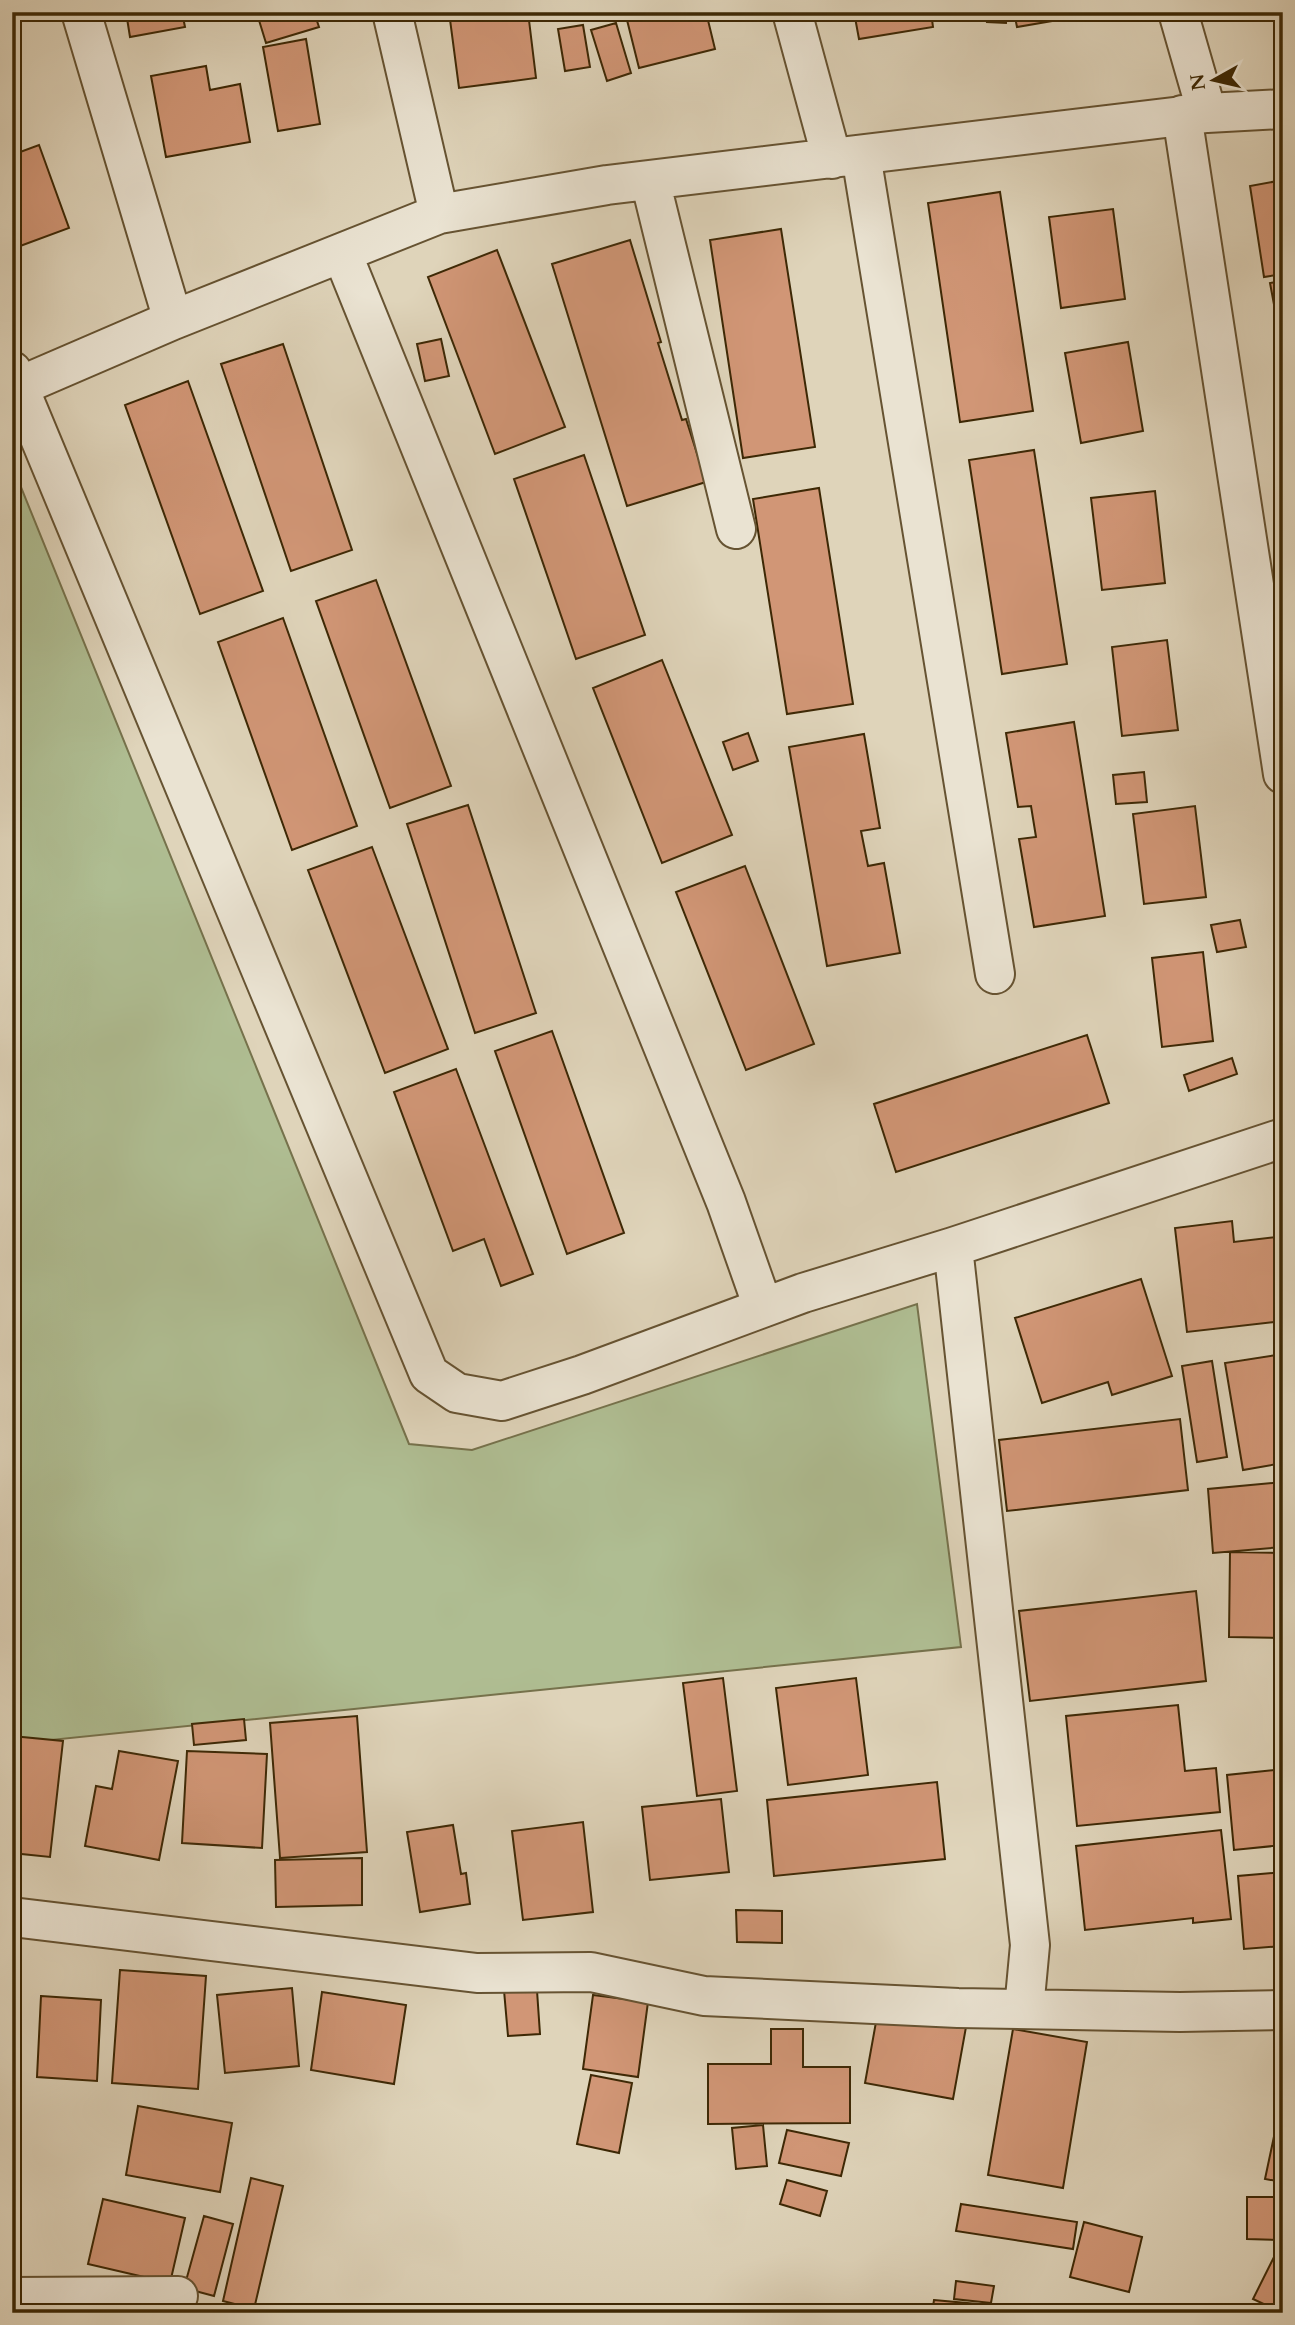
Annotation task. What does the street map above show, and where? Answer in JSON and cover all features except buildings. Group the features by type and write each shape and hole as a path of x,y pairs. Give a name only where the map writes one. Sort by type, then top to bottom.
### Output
{"street":[{"path":"80,12 173,320"},
{"path":"392,12 439,214"},
{"path":"792,12 847,157 995,974"},
{"path":"1178,12 1283,774"},
{"path":"1283,109 1194,114 607,185 439,214 173,320 16,378 429,1374 457,1393 502,1401 582,1375 803,1293 953,1247 1283,1138"},
{"path":"650,180 736,529"},
{"path":"342,253 721,1190 763,1307"},
{"path":"953,1247 1030,1945 1024,2009"},
{"path":"12,1917 477,1973 591,1972 704,1996 958,2008 1180,2012 1283,2010"},
{"path":"12,2297 178,2296"}],"green space":[{"path":"12,465 409,1444 472,1450 917,1304 961,1647 12,1744"}]}
